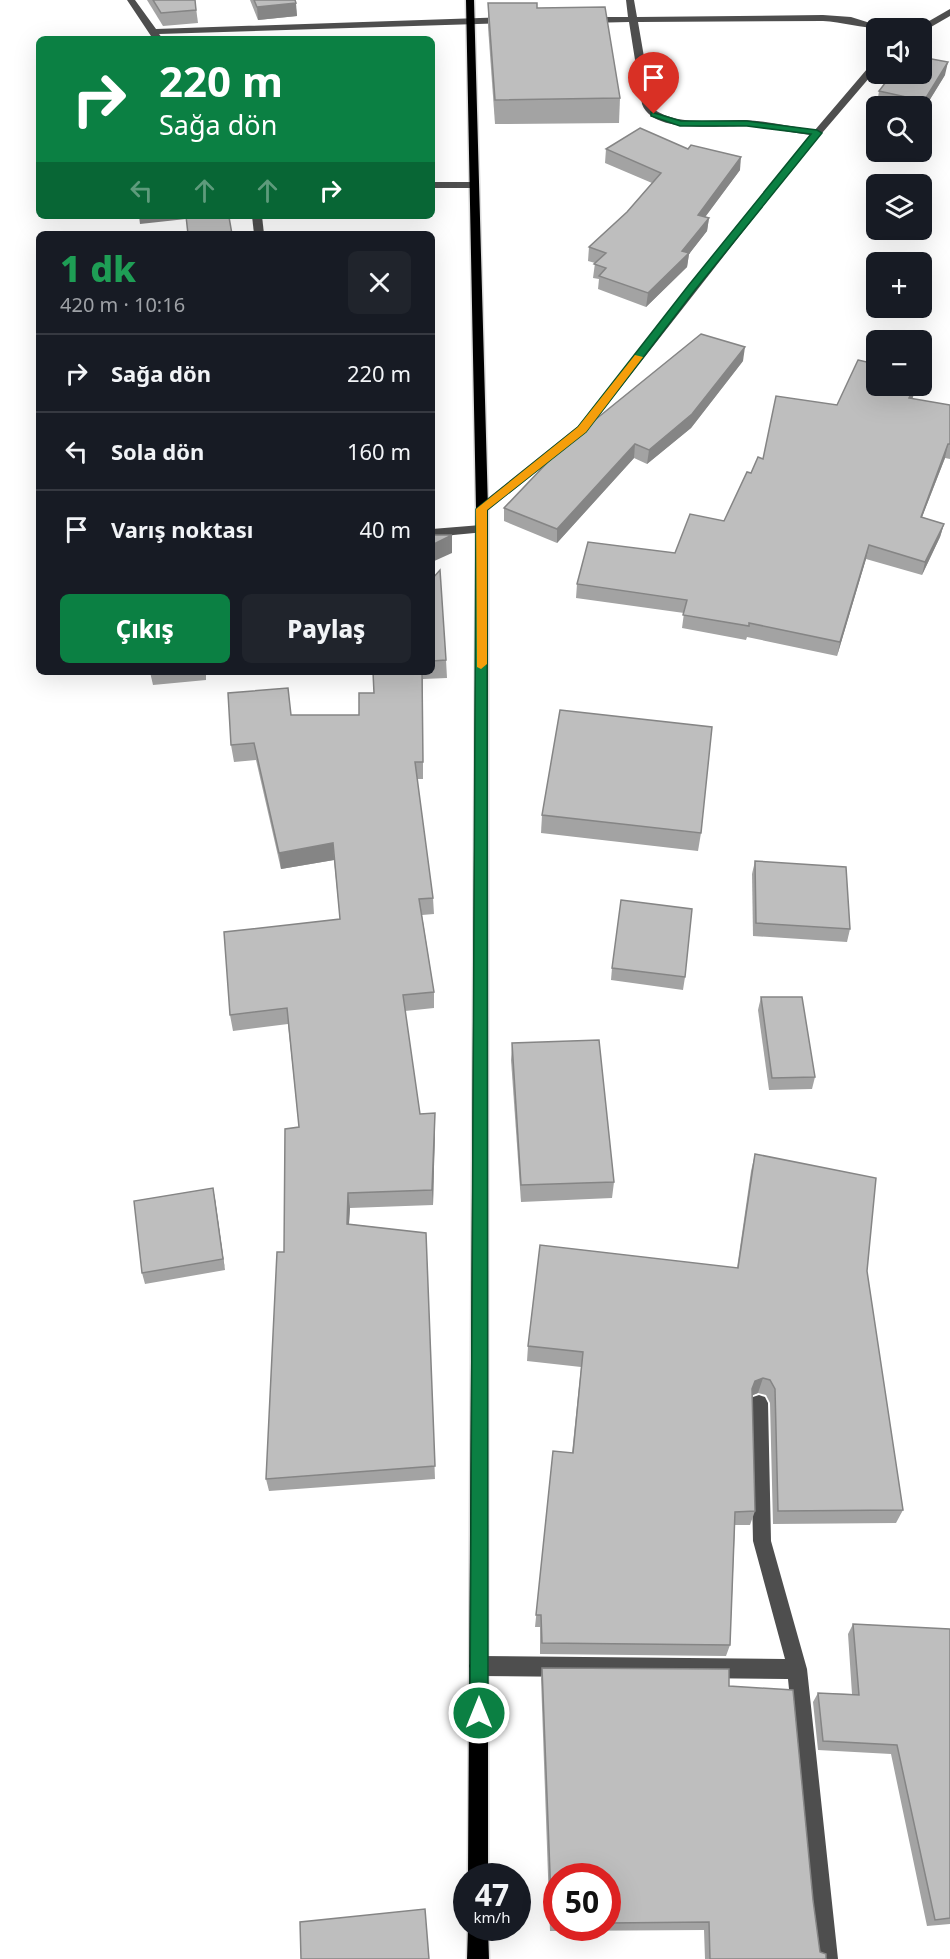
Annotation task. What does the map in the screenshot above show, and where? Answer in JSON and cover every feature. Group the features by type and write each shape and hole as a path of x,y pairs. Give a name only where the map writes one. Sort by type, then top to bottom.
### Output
{"main road":[{"path":"470,0 482,509 478,1863"},
{"path":"478,1941 478,1959"}],"street":[{"path":"131,0 155,36 471,20 517,20"},
{"path":"630,0 647,104 654,114 680,123 747,123 817,133"},
{"path":"932,23 950,12"},
{"path":"576,20 823,18 851,20 866,24"},
{"path":"482,509 582,429 699,279 866,76"},
{"path":"435,185 474,185"},
{"path":"435,533 481,529"},
{"path":"759,1403 762,1541 797,1669 827,1959"},
{"path":"479,1666 797,1669"}],"building":[{"path":"153,0 195,0 196,10 161,13"},
{"path":"254,0 295,0 296,3 257,7"},
{"path":"488,3 537,3 537,8 605,7 620,98 495,100"},
{"path":"932,59 948,62 927,96 902,96 879,91 884,84 932,84"},
{"path":"640,128 688,149 691,145 741,157 698,215 709,218 682,251 689,253 648,293 599,276 606,268 594,264 606,253 589,247 627,212 661,173 606,149"},
{"path":"186,219 229,219 231,231 188,231"},
{"path":"701,334 745,347 692,414 649,450 635,444 557,529 504,508 564,445"},
{"path":"858,360 866,362 866,396 910,396 909,398 950,405 950,444 948,444 921,517 944,524 925,562 869,545 840,642 749,623 749,626 683,615 687,600 577,584 588,542 675,553 690,514 724,521 747,472 751,473 758,457 763,459 776,396 837,405"},
{"path":"435,535 452,535 435,544"},
{"path":"440,570 446,660 435,661 435,576"},
{"path":"373,675 422,675 423,762 415,762 433,898 419,899 434,992 403,995 420,1114 435,1113 432,1190 348,1193 347,1224 426,1233 435,1466 266,1479 277,1252 284,1252 285,1129 299,1127 287,1008 230,1015 224,932 340,919 333,843 279,853 254,743 231,745 228,693 288,688 291,715 359,715 359,693 374,693"},
{"path":"560,710 712,727 701,833 542,815"},
{"path":"755,861 846,867 850,929 756,923"},
{"path":"621,900 692,909 685,977 612,968"},
{"path":"761,997 802,997 815,1077 772,1078"},
{"path":"599,1040 614,1182 521,1185 512,1043"},
{"path":"755,1154 876,1178 867,1271 903,1510 778,1511 775,1389 770,1380 763,1378 755,1381 752,1389 755,1511 735,1512 730,1645 542,1643 541,1615 536,1615 553,1451 573,1453 583,1352 528,1346 540,1245 738,1268"},
{"path":"213,1188 223,1259 142,1273 134,1201"},
{"path":"853,1624 950,1629 950,1918 935,1920 897,1745 823,1741 818,1693 859,1695"},
{"path":"542,1668 729,1669 729,1686 793,1690 813,1900 820,1952 826,1954 826,1959 710,1959 709,1922 621,1923 621,1863 550,1863"},
{"path":"425,1909 429,1959 301,1959 300,1922"}],"slow traffic":[{"path":"481,664 482,509 582,429 638,357"}],"route":[{"path":"479,1713 482,509 582,429 817,133 747,123 670,122 654,114"}]}
